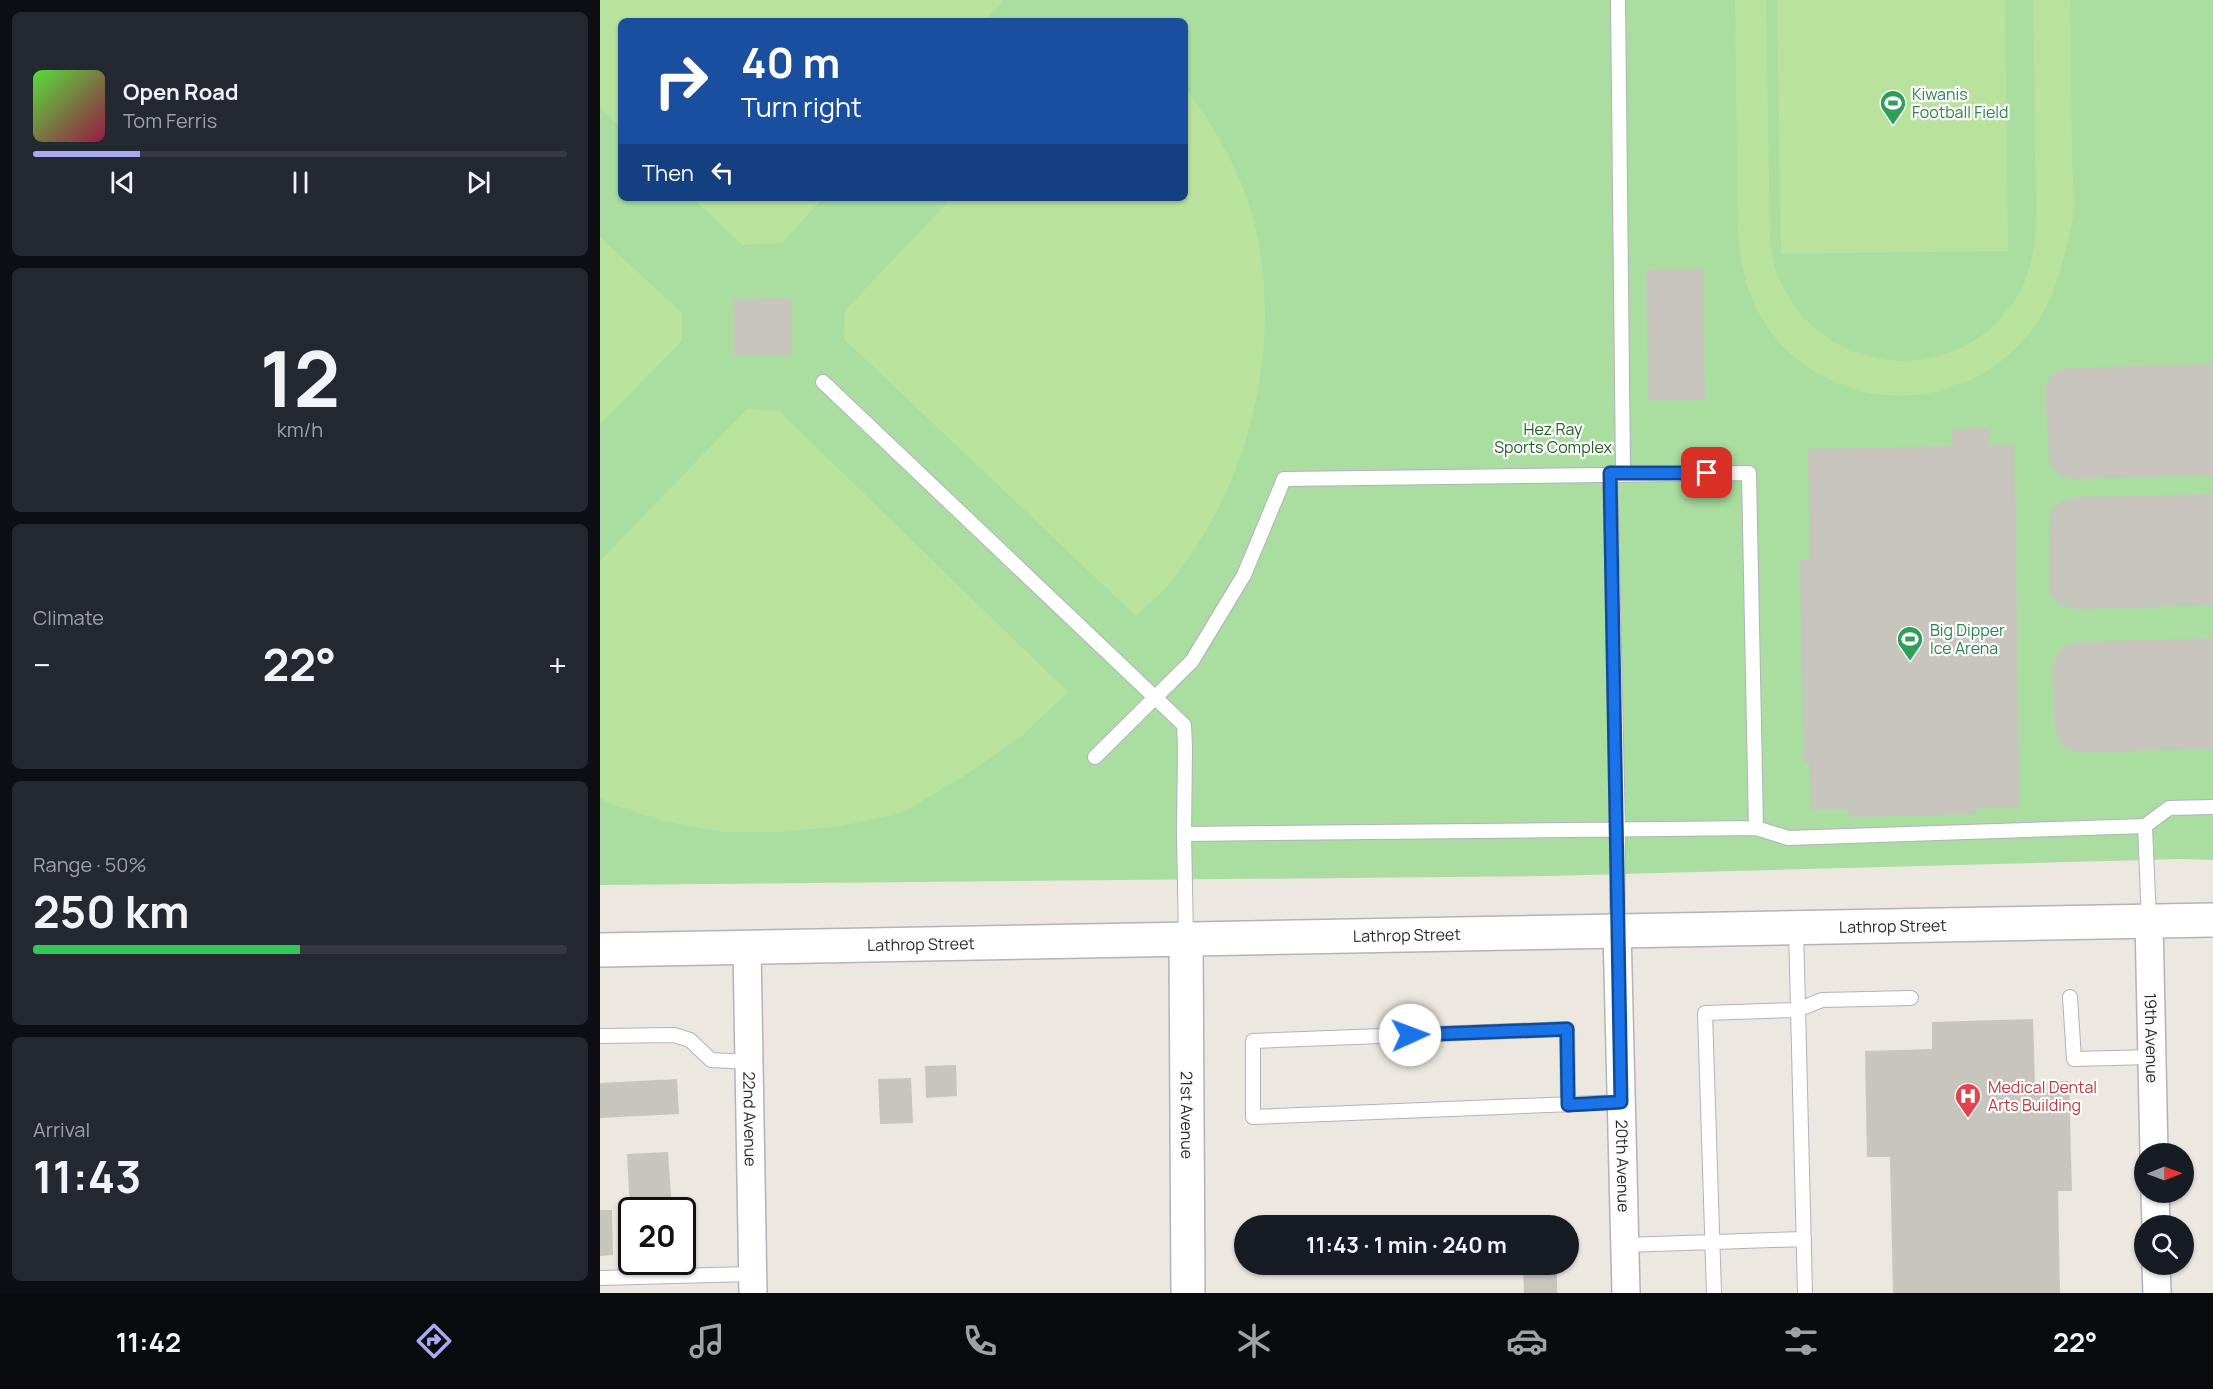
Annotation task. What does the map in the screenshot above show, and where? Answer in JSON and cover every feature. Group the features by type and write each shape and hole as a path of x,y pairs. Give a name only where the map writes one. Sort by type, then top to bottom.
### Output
{"main road":[{"name":"Lathrop Street","path":"600,950 2213,920"},
{"name":"21st Avenue","path":"1186,938 1188,1293"}],"street":[{"name":"19th Avenue","path":"2149,921 2154,1143"},
{"name":"20th Avenue","path":"1617,930 1626,1293"},
{"name":"22nd Avenue","path":"747,947 753,1283"},
{"path":"2157,1275 2157,1293"}],"lane":[{"path":"1617,930 1618,0"},
{"path":"823,382 1184,725 1186,938"},
{"path":"1095,757 1192,661 1244,575 1284,479 1749,473 1756,828"},
{"path":"1184,834 1756,828 1788,838 2145,826 2169,808 2213,807"},
{"path":"2145,826 2149,921"},
{"path":"1796,927 1805,1293"},
{"path":"2070,997 2074,1059 2152,1057"},
{"path":"1714,1293 1705,1013 1797,1010 1822,1000 1911,998"},
{"path":"1568,1105 1567,1029 1253,1041 1253,1116 1568,1105 1621,1102"},
{"path":"600,1036 674,1035 690,1040 711,1060 749,1062"},
{"path":"1625,1245 1804,1239"},
{"path":"600,1278 753,1283"}],"green space":[{"name":"Hez Ray Sports Complex","path":"600,0 2213,0 2213,860 1548,876 600,885"},
{"path":"600,0 1004,0 988,18 618,18 618,125 600,107"},
{"path":"1735,0 1766,0 1770,241 1778,277 1790,299 1805,319 1826,337 1849,349 1874,357 1901,361 1927,359 1952,352 1976,340 1997,322 2023,287 2033,249 2036,217 2033,0 2070,0 2074,198 2068,242 2055,287 2047,305 2029,333 2007,356 1981,375 1952,387 1921,394 1889,395 1857,390 1827,378 1798,360 1785,349 1765,324 1748,288 1738,235"},
{"name":"Kiwanis Football Field","path":"1777,0 2005,0 2008,251 1781,254"},
{"path":"1188,92 1218,136 1236,171 1250,207 1263,271 1265,318 1262,364 1254,410 1241,455 1223,498 1201,539 1174,578 1136,616 844,339 845,310 949,201 1188,201"},
{"path":"696,201 820,201 782,243 742,245"},
{"path":"600,237 682,313 682,341 600,424"},
{"path":"747,409 779,411 1068,692 1022,736 967,774 904,812 842,826 782,832 725,832 662,821 600,798 600,561"}],"building":[{"path":"1703,269 1705,399 1648,400 1646,270"},
{"path":"791,298 792,355 734,356 733,299"},
{"path":"2213,364 2213,475 2075,479 2061,477 2049,463 2045,387 2057,371 2067,368"},
{"name":"Big Dipper Ice Arena","path":"1989,428 1989,446 2014,445 2020,807 1976,808 1976,814 1850,817 1849,810 1811,810 1810,763 1804,763 1800,560 1810,560 1808,449 1952,446 1951,429"},
{"path":"2213,494 2213,605 2081,609 2057,603 2050,594 2049,522 2052,510 2063,500 2079,497"},
{"path":"2213,638 2213,749 2075,752 2063,746 2055,727 2052,669 2057,654 2066,645 2079,642"},
{"name":"Medical Dental Arts Building","path":"2033,1019 2035,1082 2069,1081 2072,1191 2058,1191 2060,1293 1893,1293 1890,1157 1867,1157 1865,1051 1932,1049 1932,1022"},
{"path":"956,1065 957,1096 926,1098 925,1066"},
{"path":"911,1078 913,1123 880,1124 878,1079"},
{"path":"677,1079 679,1114 600,1118 600,1083"},
{"path":"668,1152 671,1197 629,1197 627,1154"},
{"path":"600,1210 612,1210 613,1255 600,1256"},
{"path":"1523,1275 1557,1275 1557,1293 1524,1293"}],"place":[{"name":"Kiwanis Football Field","path":"1893,126"},
{"name":"Big Dipper Ice Arena","path":"1910,662"},
{"name":"Medical Dental Arts Building","path":"1968,1119"}],"route":[{"path":"1410,1035 1567,1029 1568,1105 1621,1102 1610,473 1707,473"}]}
